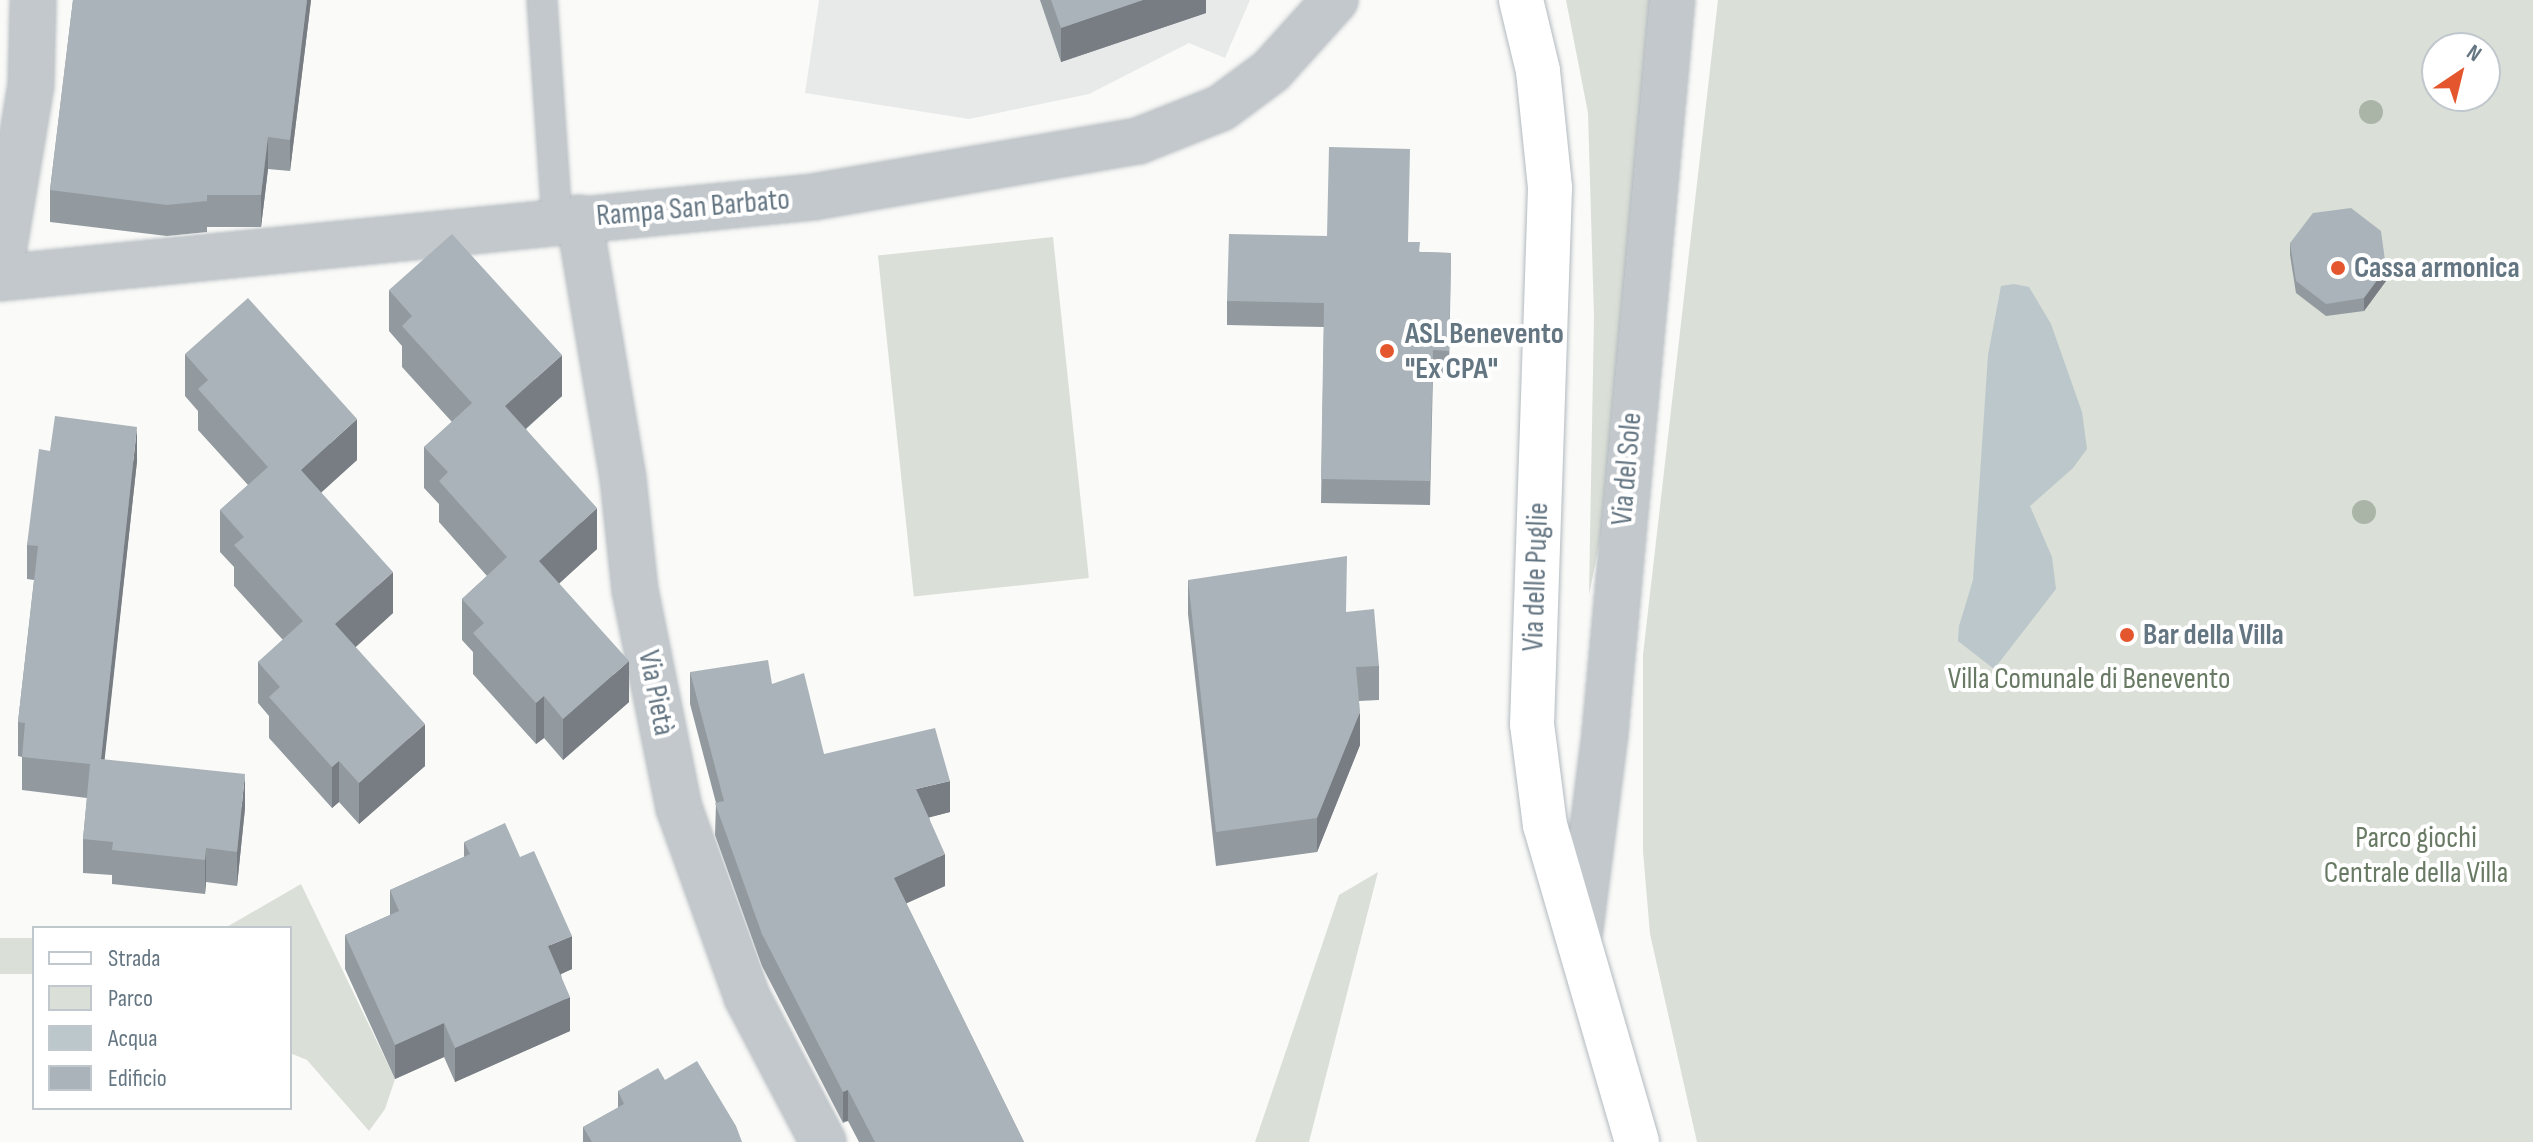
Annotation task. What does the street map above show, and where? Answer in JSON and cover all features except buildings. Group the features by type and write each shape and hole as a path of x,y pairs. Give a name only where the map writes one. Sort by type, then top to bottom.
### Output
{"street":[{"path":"0,270 31,84 33,0"},
{"name":"Rampa San Barbato","path":"0,278 813,197 1138,141 1221,108 1271,71 1335,0"},
{"name":"Via delle Puglie","path":"1521,0 1538,71 1550,188 1532,724 1545,825 1637,1142"},
{"name":"Via del Sole","path":"1579,937 1605,733 1672,0"},
{"name":"Via Pietà","path":"568,219 623,478 635,590 679,808 747,997 823,1142"}],"lane":[{"path":"542,0 568,219"}],"shaded area":[{"path":"819,0 1250,0 1225,58 1189,43 1089,94 969,119 805,93"}],"green space":[{"path":"1566,0 1656,0 1614,470 1589,595 1594,316 1588,113"},
{"name":"Villa Comunale di Benevento","path":"1718,0 2533,0 2533,1142 1697,1142 1650,934 1643,851 1643,655"},
{"path":"1053,237 1089,578 914,597 878,255"},
{"path":"1378,872 1309,1142 1255,1142 1339,895"},
{"path":"301,884 395,1079 385,1109 369,1131 307,1060 292,1054 292,926 228,926"},
{"path":"0,938 32,938 32,974 0,974"}],"water":[{"path":"2014,284 2029,287 2051,324 2082,412 2087,449 2073,468 2030,506 2052,557 2056,589 1994,669 1958,641 1959,626 1973,580 1988,355 2001,286"}],"place":[{"name":"Cassa armonica","path":"2338,268"},
{"name":"ASL Benevento \"Ex CPA\"","path":"1387,351"},
{"name":"Bar della Villa","path":"2127,635"}],"park label":[{"name":"Parco giochi Centrale della Villa","path":"2416,855"}]}
